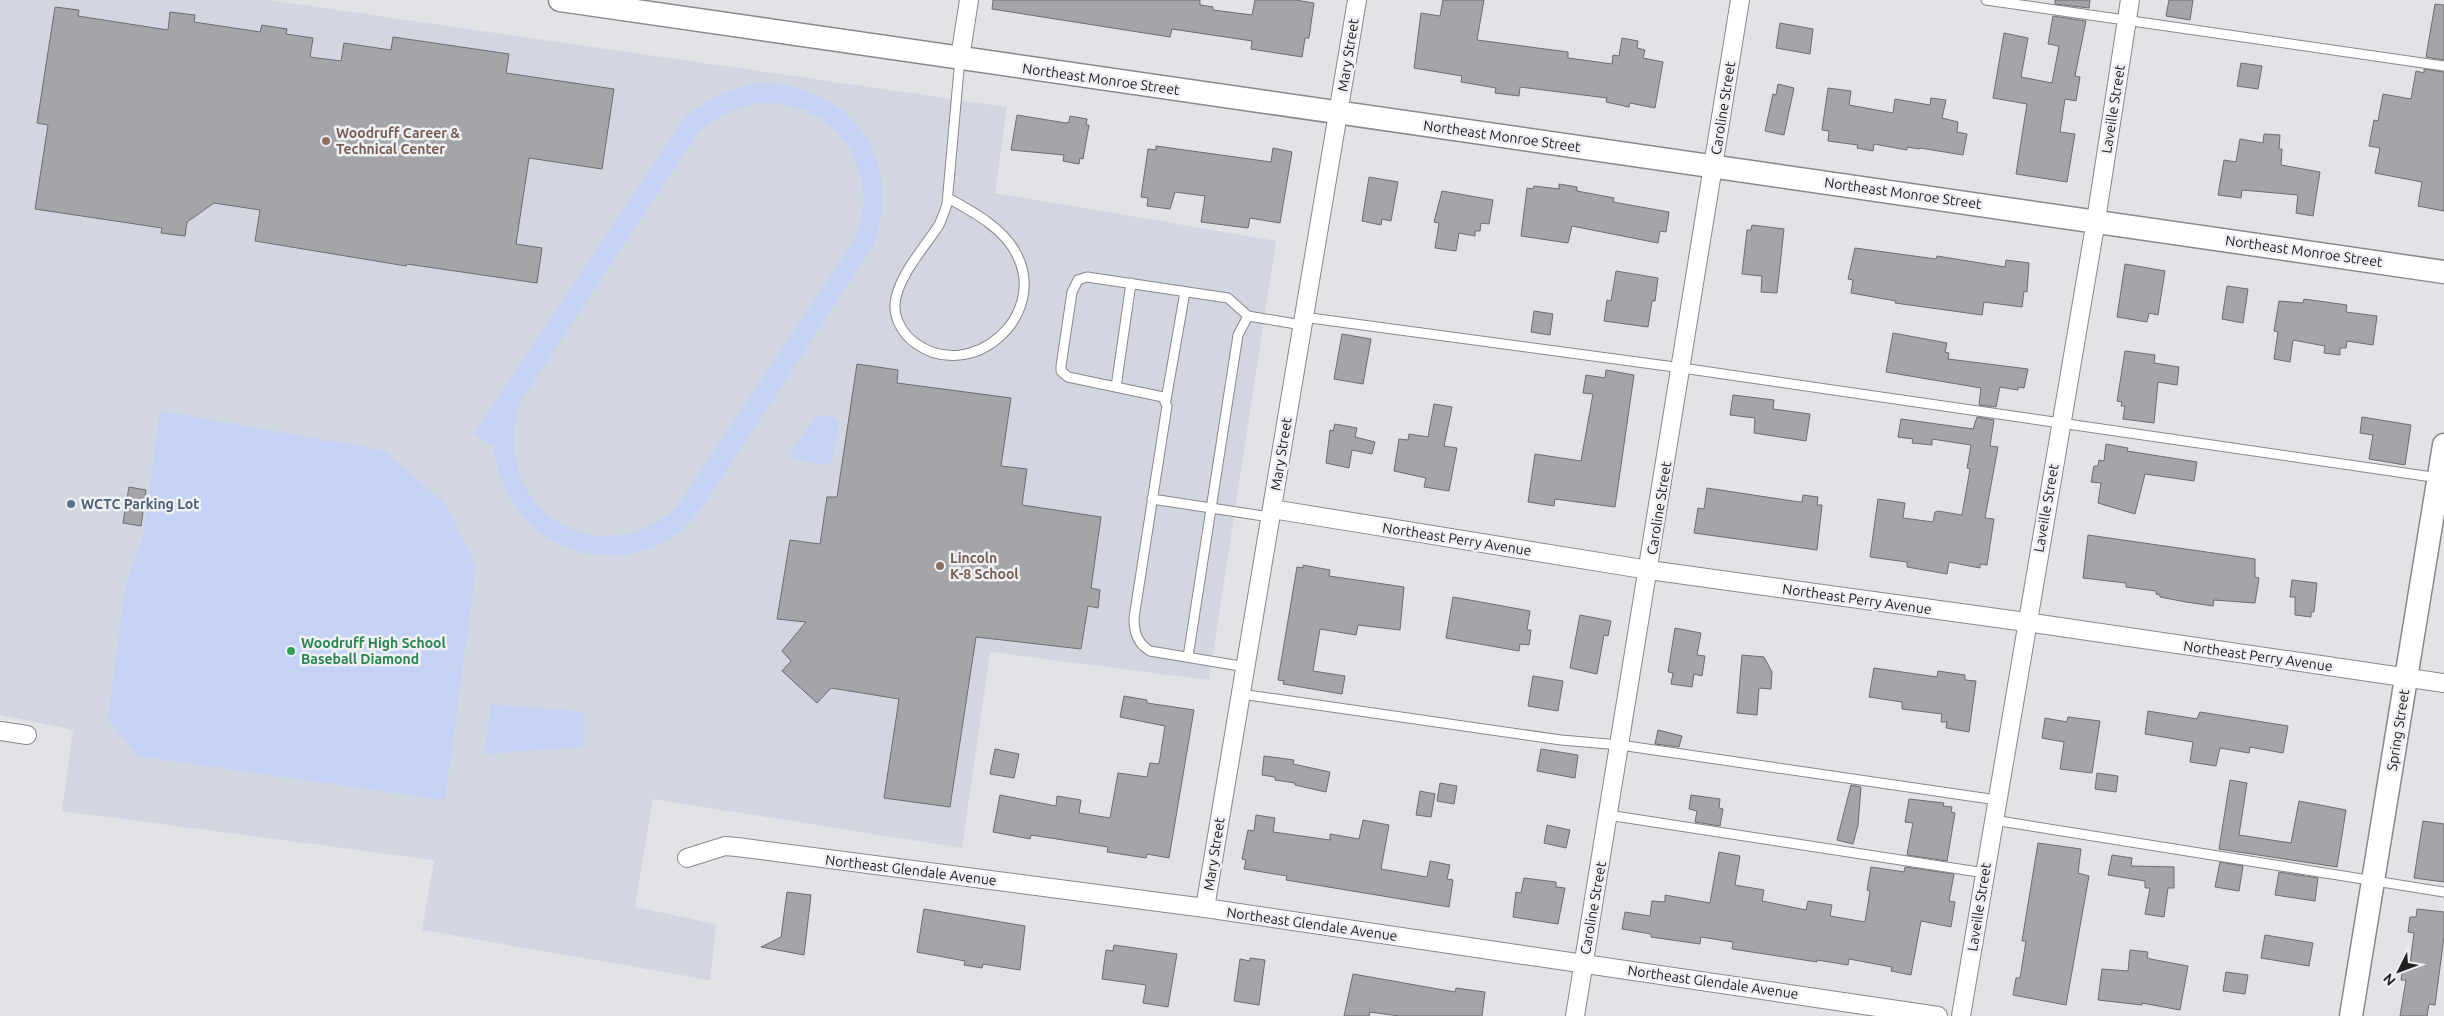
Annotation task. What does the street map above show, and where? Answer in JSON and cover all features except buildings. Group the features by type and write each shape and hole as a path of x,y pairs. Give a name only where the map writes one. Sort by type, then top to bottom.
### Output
{"street":[{"path":"960,58 969,0"},
{"name":"Mary Street","path":"1206,908 1302,321 1357,0"},
{"name":"Caroline Street","path":"1575,1016 1650,570 1740,0"},
{"name":"Laveille Street","path":"1961,1016 2026,622 2096,220 2130,0"},
{"name":"Northeast Monroe Street","path":"574,1 1338,113 2096,220 2444,272"},
{"name":"Spring Street","path":"2351,1016 2441,479 2444,445"},
{"name":"Northeast Perry Avenue","path":"1271,513 1650,570 2026,622 2444,684"},
{"path":"0,731 27,735"},
{"name":"Northeast Glendale Avenue","path":"687,858 725,846 737,847 1206,908 1938,1016"}],"lane":[{"path":"1986,0 2127,22 2444,66"},
{"path":"948,198 974,212 1000,233 1017,255 1023,271 1023,292 1020,306 1006,332 983,349 972,354 954,357 924,349 918,345 904,331 895,312 898,289 940,224 948,198 960,58"},
{"path":"1166,400 1158,396 1068,377 1061,371 1072,292 1078,280 1088,276 1228,298 1248,316 1682,368 2441,479"},
{"path":"1116,387 1131,283"},
{"path":"1185,292 1166,400 1167,406 1134,628 1140,642 1150,651 1246,667"},
{"path":"1188,657 1238,335 1248,316"},
{"path":"1152,499 1212,508 1271,513"},
{"path":"1241,694 1561,740 1620,745 1997,800"},
{"path":"1608,816 1985,873"},
{"path":"1993,820 2444,892"}],"shaded area":[{"path":"0,0 269,0 1007,107 995,193 1276,241 1209,680 990,652 962,848 653,799 635,907 716,924 710,980 422,930 434,860 62,811 73,730 0,715"},
{"path":"764,83 796,88 824,99 846,114 864,134 876,158 882,185 881,215 873,246 704,505 678,533 647,549 630,554 589,553 567,547 547,537 530,524 516,507 505,487 497,466 493,442 490,445 474,434 684,119 693,111 721,94 741,87","holes":["765,103 791,106 814,115 833,128 848,145 858,165 863,188 862,212 856,238 677,507 646,528 614,536 583,533 555,520 533,500 519,472 514,439 520,402 698,133 721,116 746,106"]},
{"name":"Woodruff High School Baseball Diamond","path":"160,411 383,450 445,504 476,566 445,800 138,756 108,719 126,583 143,537"},
{"path":"821,415 836,418 839,425 832,460 826,465 796,460 793,458 792,450 815,418"},
{"path":"491,704 583,712 585,747 484,754"}],"place":[{"name":"Woodruff Career & Technical Center","path":"326,141"},
{"name":"WCTC Parking Lot","path":"71,504"},
{"name":"Lincoln K-8 School","path":"940,566"},
{"name":"Woodruff High School Baseball Diamond","path":"291,651"}]}
